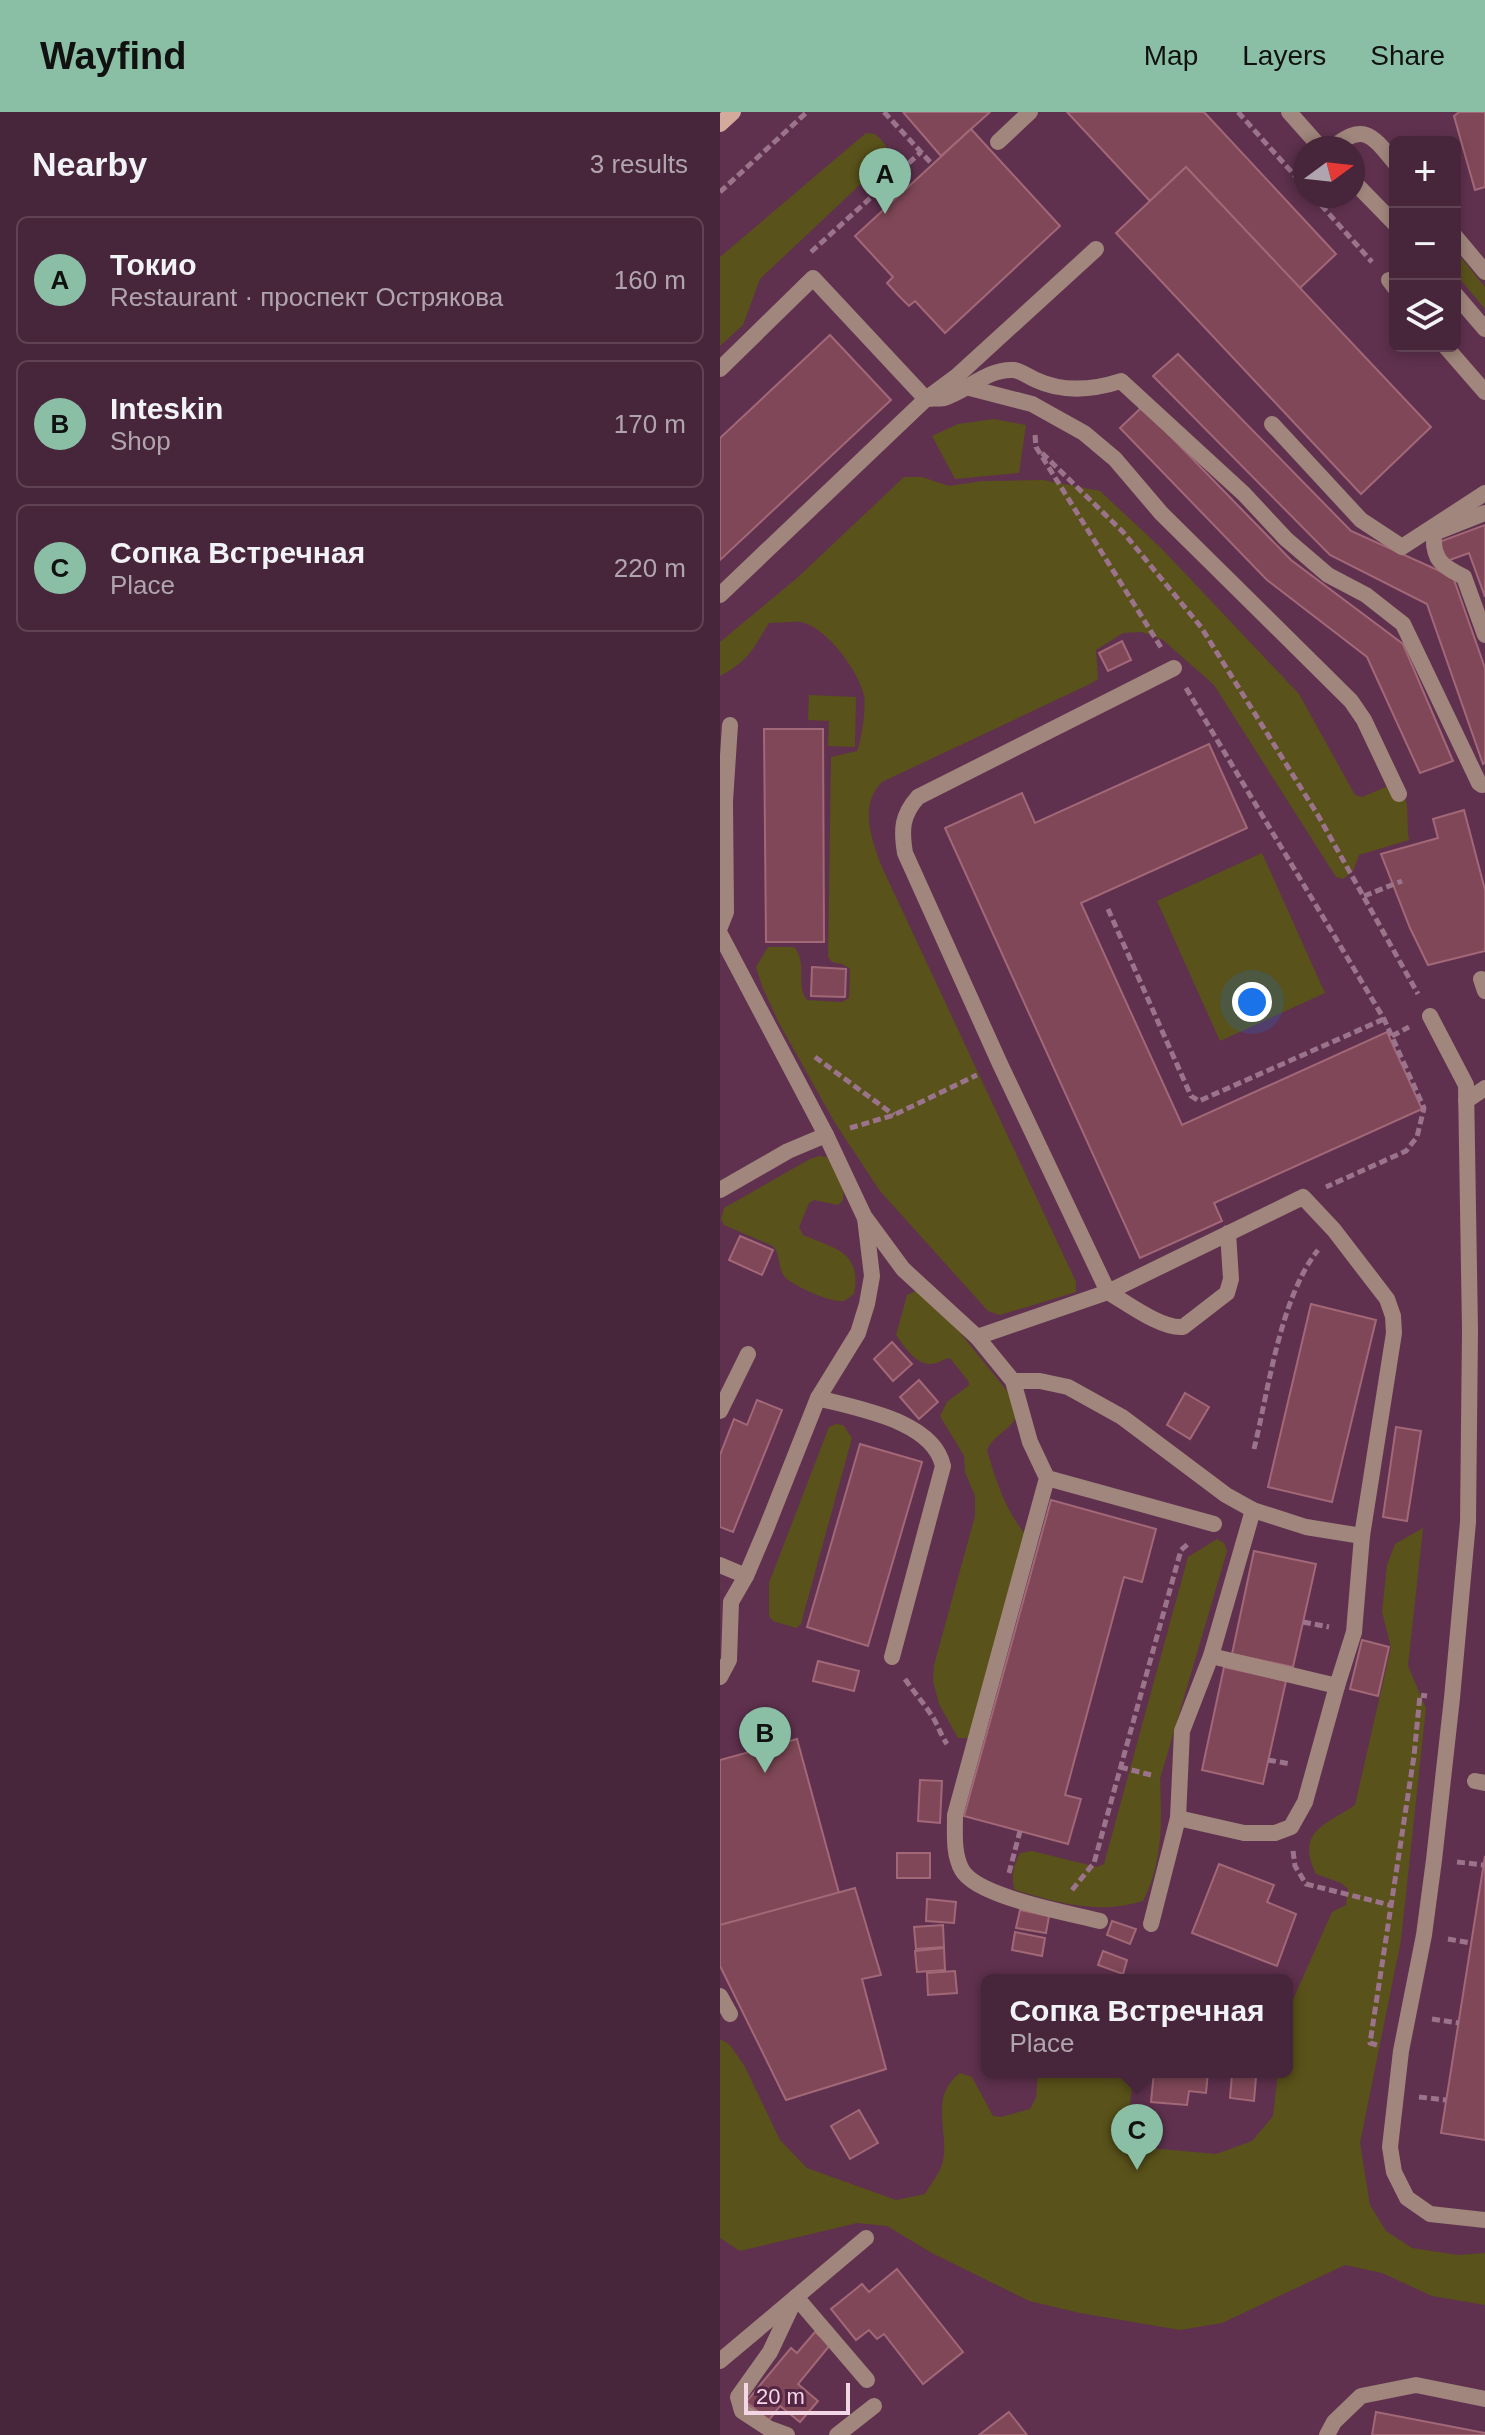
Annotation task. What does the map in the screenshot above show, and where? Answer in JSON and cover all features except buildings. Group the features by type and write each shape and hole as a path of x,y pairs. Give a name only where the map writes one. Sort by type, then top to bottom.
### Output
{"main road":[{"path":"720,124 733,112"}],"street":[{"path":"998,142 1030,112"},
{"path":"1289,112 1310,136"},
{"path":"1347,136 1360,133 1377,141 1389,156"},
{"path":"1365,193 1389,218"},
{"path":"1461,243 1485,272"},
{"path":"720,595 926,399 957,376 1096,249"},
{"path":"720,369 813,278 926,399"},
{"path":"1461,301 1485,329"},
{"path":"1450,352 1485,392"},
{"path":"926,399 943,398 986,377 1016,370 1057,387 1086,389 1121,381 1244,494 1286,539 1328,575 1366,595 1403,624 1482,785"},
{"path":"966,387 1032,404 1084,433 1115,459 1161,513 1351,701 1364,720 1399,794"},
{"path":"1272,424 1361,520 1402,547 1485,493"},
{"path":"1485,513 1434,533 1433,548 1443,566 1464,577 1485,635"},
{"path":"1174,668 918,797 903,819 902,833 905,853 1108,1292 1163,1323 1174,1328 1183,1327 1227,1293 1231,1279 1228,1233"},
{"path":"720,927 726,912 725,801 730,725"},
{"path":"720,934 826,1135 864,1216 903,1269 977,1337 1013,1381 1030,1442 1047,1478 955,1815 958,1862 963,1873 974,1883 1003,1896 1100,1921"},
{"path":"1430,1016 1466,1085 1470,1330 1468,1522 1434,1860 1424,1935 1401,2051 1390,2147 1394,2172 1407,2198 1430,2214 1485,2220"},
{"path":"1466,1101 1485,1088"},
{"path":"720,1190 788,1151 826,1135"},
{"path":"977,1337 1108,1292 1303,1197 1334,1230 1387,1299 1394,1324 1362,1536 1354,1632 1305,1802 1291,1827 1275,1833 1244,1833 1178,1818"},
{"path":"720,1677 729,1660 731,1602 746,1576 818,1398 858,1333 872,1276 864,1216"},
{"path":"720,1411 748,1354"},
{"path":"1013,1381 1040,1381 1068,1387 1122,1417 1226,1495 1253,1510 1306,1527 1362,1536"},
{"path":"818,1398 910,1426 934,1445 940,1454 943,1466 892,1657"},
{"path":"1047,1478 1214,1524"},
{"path":"1151,1924 1178,1818 1182,1731 1211,1656 1253,1510"},
{"path":"720,1565 746,1576"},
{"path":"1211,1656 1337,1686"},
{"path":"720,1996 730,2014"},
{"path":"720,2361 866,2238"},
{"path":"796,2297 867,2380"},
{"path":"787,2435 768,2428 742,2411 738,2397 770,2352 796,2297"},
{"path":"1327,2435 1334,2422 1361,2396 1416,2385 1485,2399"},
{"path":"837,2435 874,2406"}],"path":[{"path":"720,192 807,112"},
{"path":"884,112 932,164"},
{"path":"1238,112 1293,174"},
{"path":"841,225 921,152"},
{"path":"1324,208 1389,281"},
{"path":"1303,1197 1406,1151 1417,1137 1424,1108 1384,1019 1174,668 1036,447 1123,532 1201,627 1319,817 1430,1016"},
{"path":"1364,896 1402,881"},
{"path":"1108,909 1191,1096 1199,1101 1384,1019"},
{"path":"804,1049 894,1115"},
{"path":"826,1135 894,1115 1000,1064"},
{"path":"1254,1449 1291,1296 1306,1265 1334,1230"},
{"path":"1057,1910 1094,1863 1181,1550 1214,1524"},
{"path":"892,1657 919,1702 932,1714 937,1730 949,1747 962,1757 971,1758"},
{"path":"1370,2043 1414,1756 1420,1695"},
{"path":"1120,1767 1146,1774"},
{"path":"1291,1827 1295,1866 1306,1884 1390,1905"},
{"path":"1003,1896 1020,1831"}],"shaded area":[{"path":"866,133 875,134 884,144 887,154 883,163 760,279 743,325 720,346 720,257"},
{"path":"1461,257 1485,287 1485,309 1461,280"},
{"path":"994,419 1026,425 1019,473 955,479 932,436 958,424"},
{"path":"904,477 922,477 949,486 982,481 1043,480 1100,491 1161,548 1299,694 1355,795 1362,797 1388,786 1404,795 1407,806 1409,840 1359,855 1353,871 1343,879 1336,877 1214,685 1163,640 1142,632 1123,633 1096,650 1098,679 1090,684 882,782 875,791 869,811 871,833 881,865 1076,1282 1076,1292 1000,1315 988,1311 880,1191 835,1123 779,1023 756,967 768,947 794,947 800,960 802,988 807,1000 842,1002 849,998 850,969 832,962 828,957 831,757 857,751 864,708 861,686 831,641 801,622 769,623 744,659 720,676 720,642 797,578"},
{"path":"809,695 856,697 855,747 828,746 829,721 808,720"},
{"path":"1262,853 1325,993 1220,1041 1157,901"},
{"path":"819,1156 827,1157 844,1183 843,1200 838,1205 814,1200 809,1203 799,1227 803,1235 835,1248 850,1260 854,1269 854,1294 843,1301 821,1296 788,1280 773,1246 724,1225 721,1219 724,1208"},
{"path":"916,1291 937,1304 1012,1397 1016,1407 1014,1421 987,1450 1007,1505 1026,1535 970,1738 958,1738 939,1704 933,1681 934,1665 975,1516 975,1496 965,1472 964,1456 940,1416 947,1402 969,1382 950,1358 933,1364 920,1361 910,1354 896,1335 907,1295"},
{"path":"843,1425 852,1438 801,1624 796,1628 773,1621 769,1616 769,1583 829,1427"},
{"path":"1423,1528 1408,1666 1426,1708 1401,1940 1360,2143 1370,2205 1386,2231 1412,2248 1458,2255 1485,2253 1485,2305 1432,2296 1382,2273 1345,2265 1222,2323 1180,2330 1029,2301 930,2252 887,2226 857,2223 740,2251 720,2238 720,2039 729,2044 744,2065 780,2140 807,2168 896,2200 925,2194 941,2168 944,2153 942,2105 950,2083 960,2073 972,2077 993,2116 1001,2117 1030,2109 1036,2098 1038,2078 1133,2078 1127,2129 1139,2147 1216,2154 1252,2141 1273,2116 1277,2078 1293,2078 1293,2000 1332,1912 1346,1905 1348,1889 1341,1883 1316,1874 1309,1848 1311,1839 1324,1824 1355,1805 1391,1647 1382,1612 1387,1565 1395,1544"},
{"path":"1217,1539 1224,1543 1227,1551 1160,1779 1158,1857 1143,1901 1110,1907 1079,1906 1015,1890 1013,1871 1020,1853 1032,1851 1097,1867 1104,1864 1188,1557"}],"place":[{"name":"Токио","path":"885,214"},
{"name":"Inteskin","path":"765,1773"},
{"name":"Сопка Встречная","path":"1137,2170"}]}
